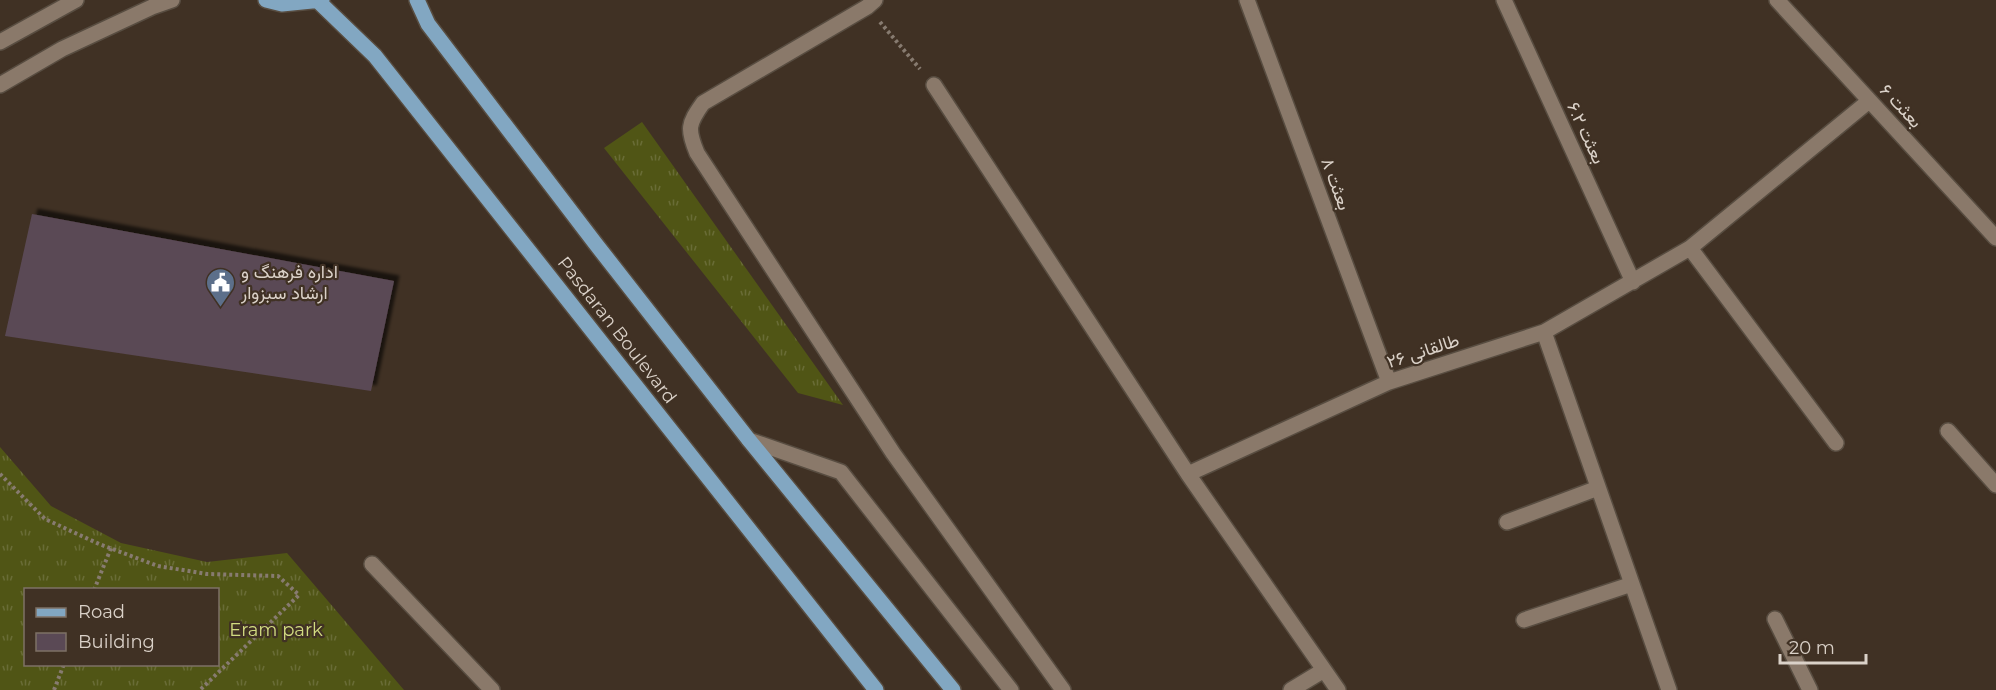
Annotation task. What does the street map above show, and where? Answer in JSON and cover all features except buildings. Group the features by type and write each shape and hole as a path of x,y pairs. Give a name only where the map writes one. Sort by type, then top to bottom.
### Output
{"main road":[{"path":"266,0 282,4 320,1"},
{"name":"Pasdaran Boulevard","path":"417,0 428,24 595,243 749,440 953,690"},
{"name":"Pasdaran Boulevard","path":"320,1 375,56 876,690"}],"street":[{"path":"0,42 75,0"},
{"path":"0,85 62,49 172,0"},
{"name":"بعثت ۸","path":"1247,0 1389,382"},
{"name":"بعثت ۶.۲","path":"1504,0 1633,282"},
{"name":"بعثت ۶","path":"1777,0 1996,238"},
{"path":"871,3 703,103 691,120 690,138 697,153 893,453 1063,690"},
{"path":"934,86 1188,474 1338,690"},
{"name":"طالقانی ۲۶","path":"1188,474 1389,382 1544,332 1690,248 1869,101"},
{"path":"1690,248 1836,443"},
{"path":"1544,332 1669,690"},
{"path":"1948,431 1996,484"},
{"path":"749,440 841,472 1011,690"},
{"path":"1507,522 1598,488"},
{"path":"372,564 492,690"},
{"path":"1524,620 1632,584"},
{"path":"1775,619 1810,690"},
{"path":"1291,690 1323,670"}],"path":[{"path":"871,3 934,86"},
{"path":"0,474 45,519 111,548 158,566 207,574 278,576 299,595 200,690"},
{"path":"95,588 111,548"},
{"path":"54,690 63,666"}],"green space":[{"path":"642,122 843,405 798,393 604,148"},
{"name":"Eram park","path":"0,447 51,506 121,543 207,562 287,553 404,690 0,690"}],"place":[{"name":"اداره فرهنگ و ارشاد سبزوار","path":"220,308"}]}
